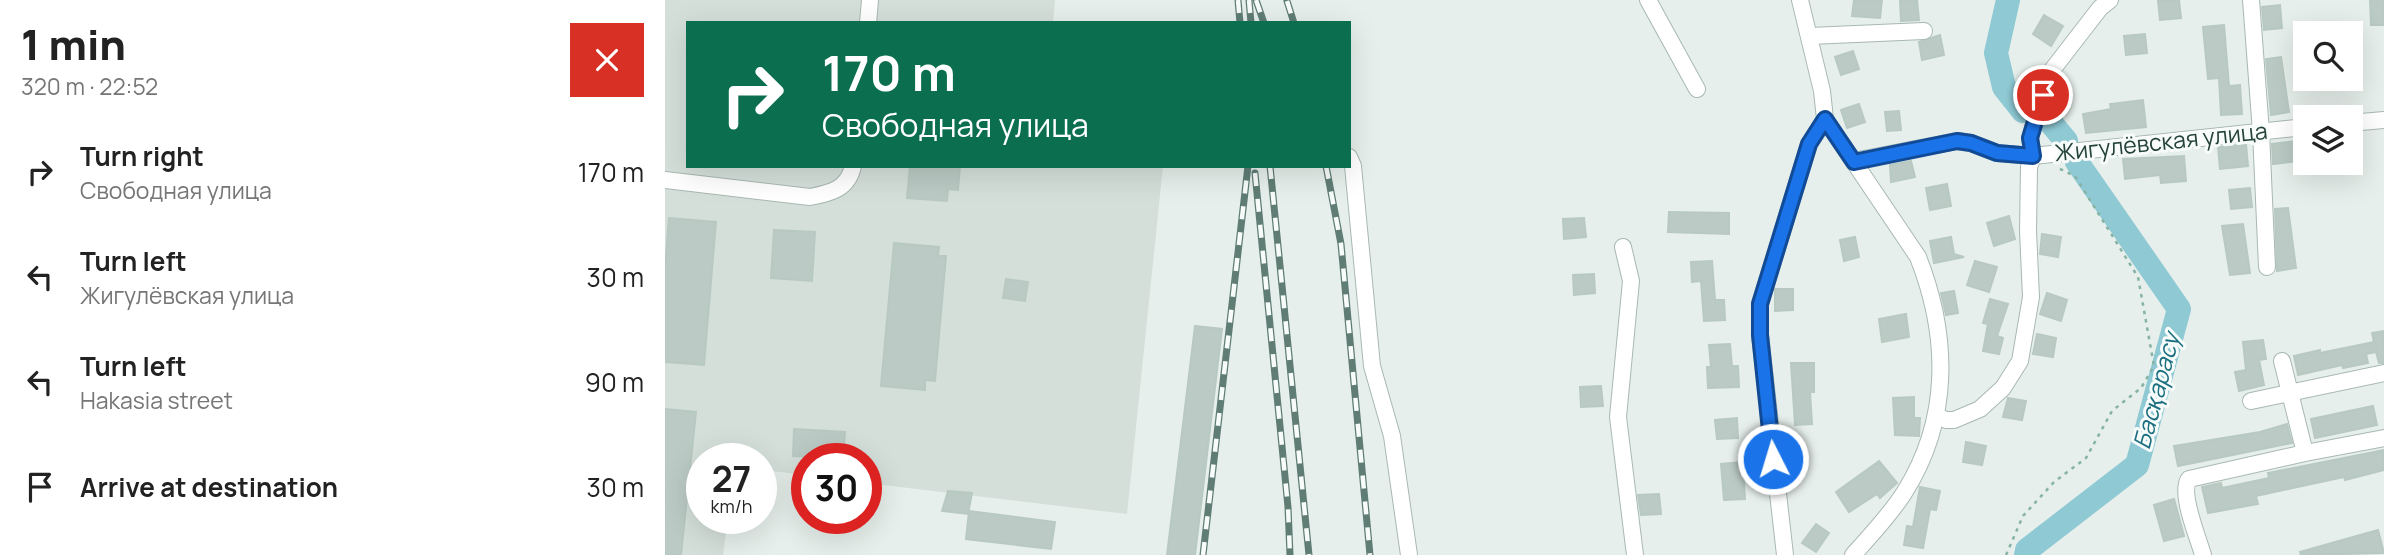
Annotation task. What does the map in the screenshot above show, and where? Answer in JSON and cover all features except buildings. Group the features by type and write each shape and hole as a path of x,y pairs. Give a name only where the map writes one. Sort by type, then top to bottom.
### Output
{"street":[{"path":"868,21 870,0"},
{"path":"1648,0 1697,89"},
{"path":"1800,0 1822,91 1825,119 1918,257 1927,279 1937,323 1942,379 1937,416 1920,466 1903,495 1853,555"},
{"path":"1937,416 1954,420 1980,409 2003,388 2020,360 2031,297 2028,231 2029,167 2033,156 2030,138 2049,74 2100,8 2110,0"},
{"path":"2251,0 2267,267"},
{"path":"1809,36 1924,31"},
{"path":"1785,555 1760,335 1760,304 1809,144 1825,119"},
{"path":"2363,122 2384,120"},
{"name":"Жигулёвская улица","path":"1854,162 1957,141 1971,143 1997,153 2033,156 2293,128"},
{"path":"1351,162 1372,366 1392,436 1409,555"},
{"path":"665,180 810,197 831,194 841,188 851,176 853,168"},
{"path":"1623,247 1631,281 1618,417 1635,555"},
{"path":"2282,361 2305,453"},
{"path":"2251,401 2384,373"},
{"path":"2203,555 2186,497 2185,485 2189,479 2384,438"}],"path":[{"path":"2005,555 2023,516 2054,482 2086,458 2112,411 2141,388 2154,366 2138,277 2075,176 2033,156"}],"shaded area":[{"path":"665,0 1055,0 1053,21 686,21 686,168 1163,168 1127,514 882,485 882,443 791,443 791,473 777,472 777,443 686,443 686,534 726,534 723,555 665,555"}],"waterway":[{"name":"Басқарасу","path":"2008,0 1996,53 2004,87 2023,111"},
{"name":"Басқарасу","path":"2051,123 2066,141"},
{"name":"Басқарасу","path":"2026,555 2027,550 2137,465 2179,309 2077,162"}],"railway":[{"path":"1238,0 1240,21"},
{"path":"1249,0 1251,21"},
{"path":"1256,0 1263,21"},
{"path":"1287,1 1293,21"},
{"path":"1203,555 1248,168"},
{"path":"1270,168 1309,555"},
{"path":"1326,168 1341,244 1370,555"},
{"path":"1255,173 1288,507 1290,555"}],"route":[{"path":"1773,459 1760,335 1760,304 1809,144 1825,119 1854,162 1957,141 1971,143 1997,153 2033,156 2030,138 2043,95"}]}
